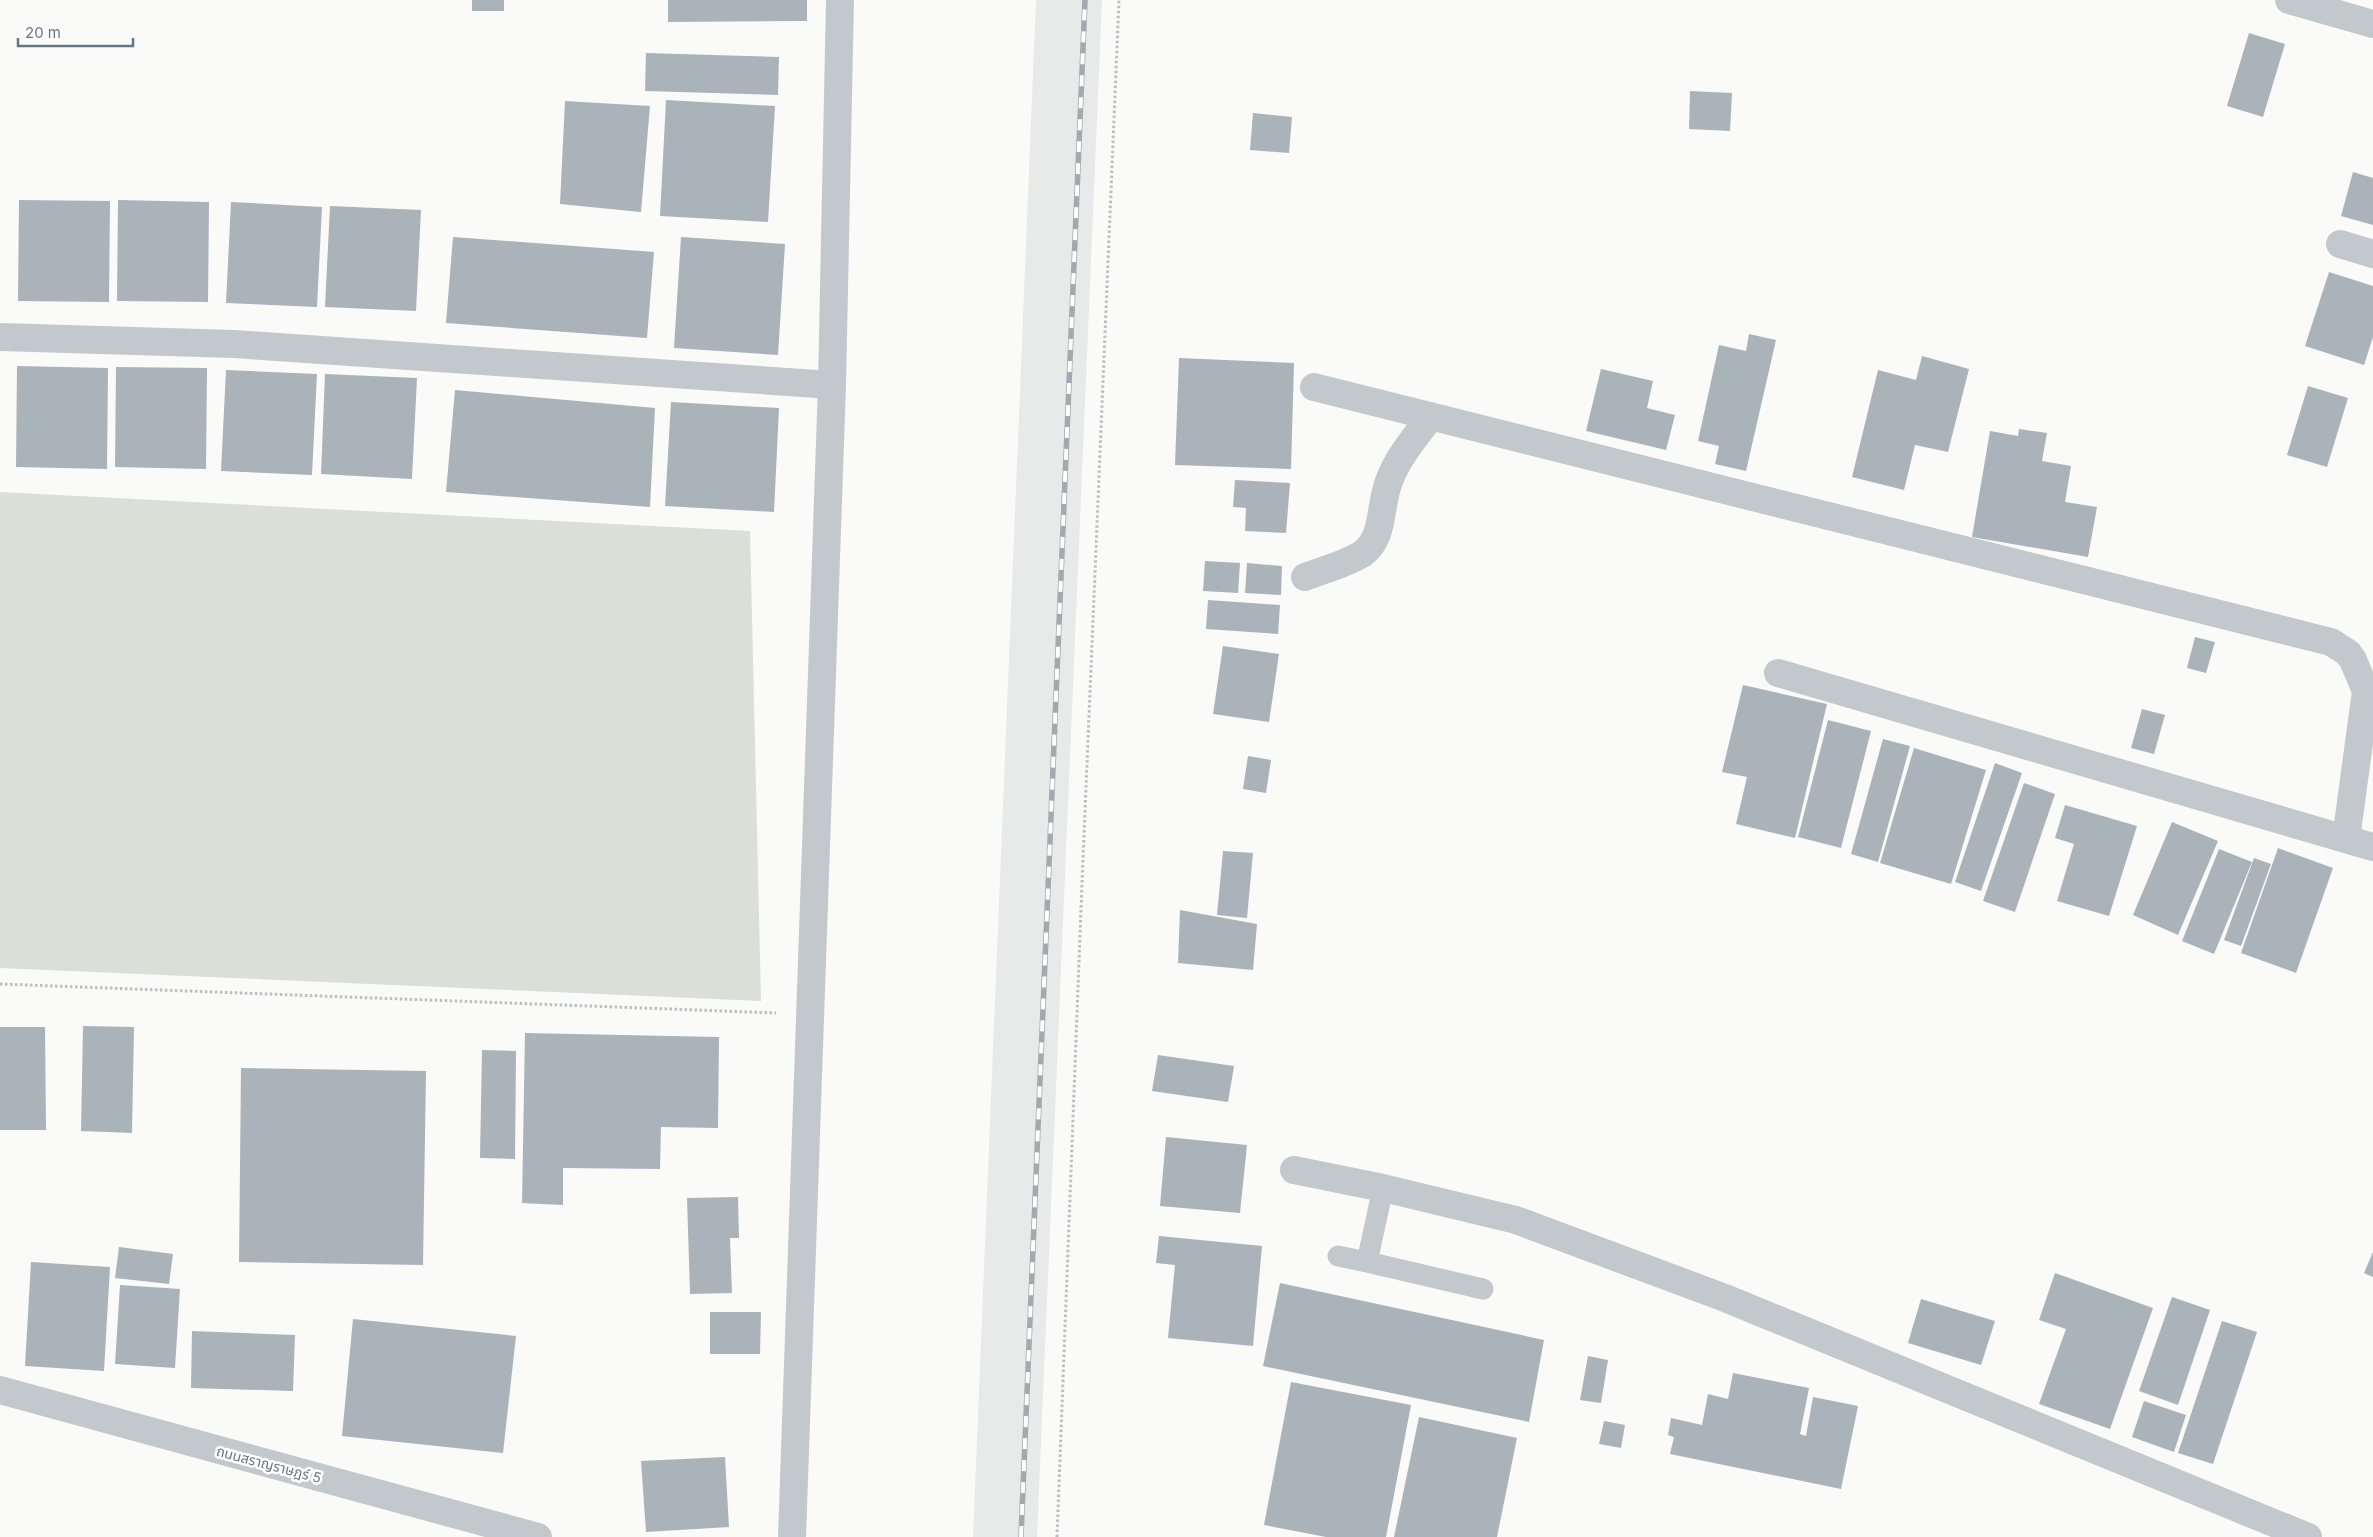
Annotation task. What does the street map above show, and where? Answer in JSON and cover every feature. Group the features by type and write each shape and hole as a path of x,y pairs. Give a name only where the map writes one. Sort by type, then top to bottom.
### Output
{"street":[{"path":"792,1537 832,385 840,0"},
{"path":"2289,0 2373,24"},
{"path":"2340,244 2373,254"},
{"path":"0,337 234,344 832,385"},
{"path":"1314,387 2331,642 2348,653 2353,660 2366,691 2346,839"},
{"path":"1305,577 1362,554 1371,545 1379,528 1385,493 1392,472 1431,416"},
{"path":"1778,672 2373,847"},
{"path":"1294,1170 1383,1188 1516,1220 1725,1298 2308,1537"},
{"name":"ถนนสราญราษฎร์ 5","path":"0,1390 538,1537"}],"lane":[{"path":"1367,1262 1383,1188"},
{"path":"1338,1256 1484,1289"}],"path":[{"path":"1057,1537 1119,0"},
{"path":"0,984 810,1014"}],"shaded area":[{"path":"1036,0 1102,0 1037,1537 973,1537"},
{"path":"0,492 750,531 761,1001 0,968"}],"building":[{"path":"472,0 504,0 504,11 472,11"},
{"path":"668,0 807,0 807,21 668,22"},
{"path":"2249,33 2285,44 2263,117 2227,106"},
{"path":"646,53 779,57 778,95 645,91"},
{"path":"1690,91 1732,93 1730,131 1689,129"},
{"path":"666,100 775,106 768,222 660,216"},
{"path":"565,101 650,106 641,212 560,204"},
{"path":"1253,113 1292,117 1289,153 1250,150"},
{"path":"2353,172 2373,178 2373,225 2341,216"},
{"path":"19,200 110,201 109,302 18,301"},
{"path":"118,200 209,202 208,302 117,301"},
{"path":"231,202 322,207 317,307 226,303"},
{"path":"330,206 421,210 416,311 325,307"},
{"path":"453,237 654,252 647,338 446,323"},
{"path":"681,237 785,244 778,355 674,348"},
{"path":"2329,272 2373,286 2373,337 2364,365 2305,346"},
{"path":"1749,334 1776,340 1746,471 1715,464 1719,446 1698,441 1719,345 1746,351"},
{"path":"1922,356 1969,369 1948,452 1915,445 1904,490 1852,477 1878,370 1916,380"},
{"path":"1179,358 1294,363 1291,469 1175,465"},
{"path":"17,366 108,368 107,469 16,467"},
{"path":"116,367 207,368 206,469 115,467"},
{"path":"1601,369 1653,381 1647,408 1675,415 1666,450 1586,431"},
{"path":"226,370 317,374 312,475 221,471"},
{"path":"325,374 417,378 412,479 321,474"},
{"path":"2308,386 2348,398 2327,467 2287,455"},
{"path":"455,390 655,408 650,507 446,492"},
{"path":"671,402 779,408 774,512 665,506"},
{"path":"2019,429 2047,433 2042,461 2071,466 2065,502 2097,507 2088,557 1972,537 1990,431 2018,436"},
{"path":"1235,480 1290,483 1286,533 1245,531 1246,508 1233,507"},
{"path":"1205,561 1240,563 1238,593 1203,591"},
{"path":"1247,563 1282,566 1281,595 1245,593"},
{"path":"1208,600 1280,605 1278,634 1206,629"},
{"path":"2195,637 2215,642 2206,673 2187,668"},
{"path":"1223,646 1279,654 1269,722 1213,714"},
{"path":"1743,685 1827,704 1795,838 1736,824 1747,777 1722,772"},
{"path":"2142,709 2165,715 2154,754 2131,748"},
{"path":"1828,720 1871,731 1841,848 1798,837"},
{"path":"1883,739 1910,746 1878,862 1851,854"},
{"path":"1914,748 1986,770 1951,884 1880,863"},
{"path":"1248,756 1271,760 1266,793 1243,789"},
{"path":"1995,763 2022,773 1981,891 1955,882"},
{"path":"2024,783 2055,794 2015,912 1983,901"},
{"path":"2065,805 2137,826 2109,916 2057,901 2074,844 2055,838"},
{"path":"2172,822 2218,841 2178,935 2133,915"},
{"path":"2278,848 2333,868 2296,973 2241,953"},
{"path":"2219,849 2252,862 2214,954 2182,941"},
{"path":"1223,851 1253,853 1247,918 1217,915"},
{"path":"2254,858 2271,864 2241,946 2224,940"},
{"path":"1180,910 1257,924 1253,970 1178,963"},
{"path":"83,1026 134,1027 132,1133 81,1131"},
{"path":"0,1027 45,1027 46,1130 0,1130"},
{"path":"525,1033 719,1037 718,1128 661,1127 660,1169 563,1168 563,1205 522,1203"},
{"path":"482,1050 516,1051 515,1159 480,1158"},
{"path":"1158,1055 1234,1066 1228,1102 1152,1091"},
{"path":"241,1068 426,1071 423,1265 239,1262"},
{"path":"1166,1137 1247,1145 1240,1213 1160,1206"},
{"path":"738,1197 739,1238 730,1238 732,1293 690,1294 687,1198"},
{"path":"1159,1236 1262,1246 1253,1346 1168,1338 1175,1265 1156,1263"},
{"path":"119,1247 173,1254 169,1284 115,1278"},
{"path":"2373,1252 2373,1277 2364,1273"},
{"path":"31,1262 110,1267 104,1371 25,1366"},
{"path":"2055,1273 2153,1308 2110,1429 2039,1404 2066,1329 2039,1320"},
{"path":"1280,1283 1544,1340 1529,1422 1263,1366"},
{"path":"120,1285 180,1289 175,1368 115,1364"},
{"path":"2172,1297 2210,1310 2178,1405 2139,1391"},
{"path":"1921,1299 1995,1321 1981,1365 1908,1343"},
{"path":"710,1312 761,1312 760,1354 710,1354"},
{"path":"353,1319 516,1336 503,1453 342,1436"},
{"path":"2222,1321 2257,1332 2213,1464 2178,1453"},
{"path":"192,1331 295,1335 293,1391 191,1388"},
{"path":"1588,1356 1608,1360 1601,1403 1580,1400"},
{"path":"1733,1373 1809,1388 1800,1434 1806,1436 1813,1397 1858,1406 1841,1489 1670,1454 1674,1437 1668,1435 1671,1418 1702,1425 1708,1394 1728,1399"},
{"path":"1291,1382 1411,1405 1386,1537 1326,1537 1264,1525"},
{"path":"2144,1401 2186,1415 2174,1452 2132,1437"},
{"path":"1419,1417 1517,1438 1497,1537 1394,1537"},
{"path":"1604,1421 1625,1425 1621,1448 1599,1444"},
{"path":"725,1457 729,1527 646,1532 641,1461"}],"railway":[{"path":"1021,1537 1085,0"}]}
